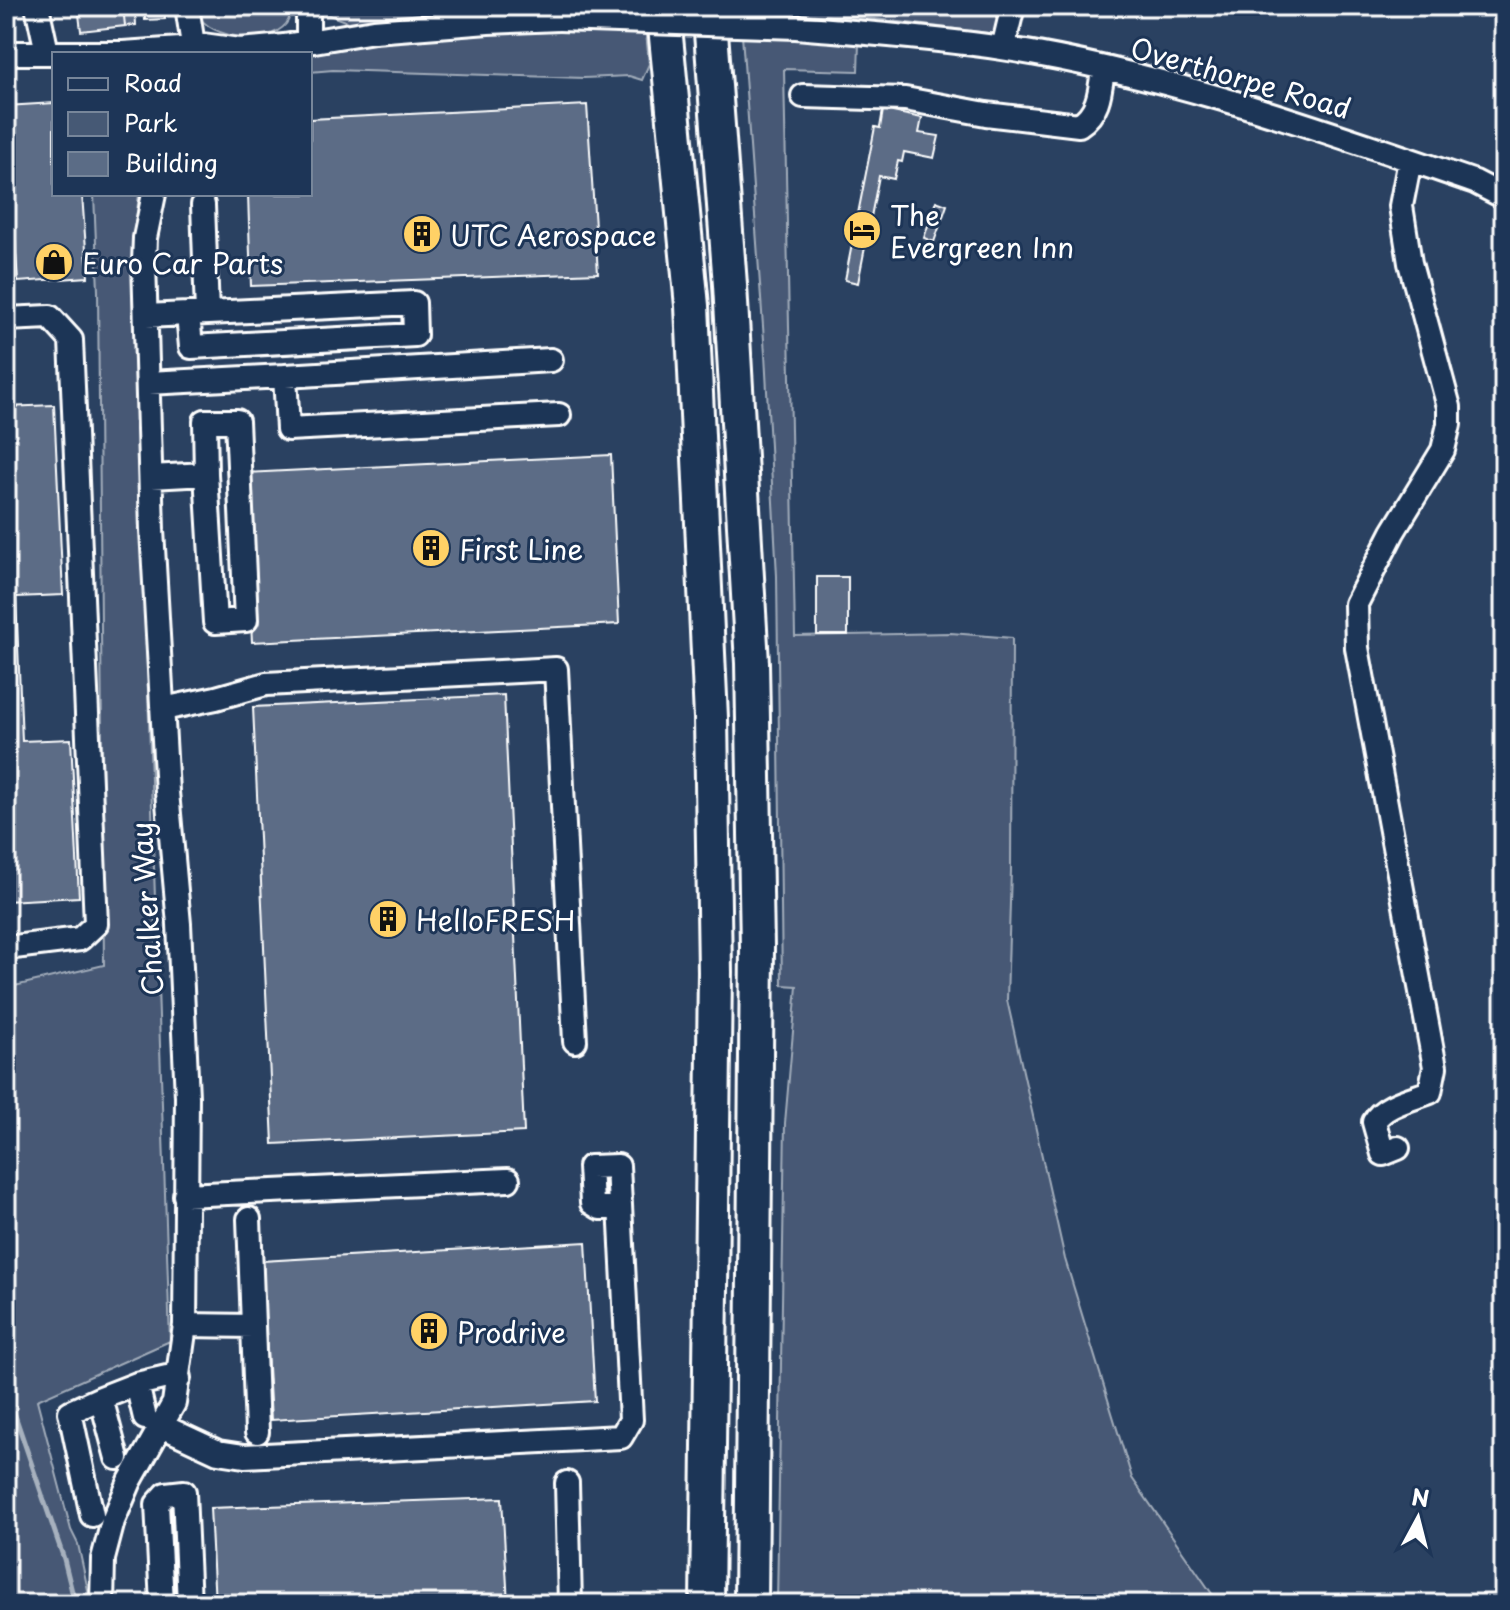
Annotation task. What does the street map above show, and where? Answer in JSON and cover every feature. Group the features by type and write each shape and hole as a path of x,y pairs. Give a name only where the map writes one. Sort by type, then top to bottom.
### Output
{"highway":[{"path":"663,6 692,306 711,718 715,972 707,1604"},
{"path":"709,6 730,285 752,663 757,947 751,1604"}],"street":[{"path":"37,6 47,52"},
{"path":"187,6 195,49"},
{"path":"308,6 308,42"},
{"path":"1003,48 1013,6"},
{"name":"Overthorpe Road","path":"152,52 279,50 374,31 559,19 796,27 1003,48 1103,69 1261,109 1475,182 1504,197"},
{"name":"Overthorpe Road","path":"6,53 52,52"},
{"path":"803,96 905,99 986,114 1079,125 1090,118 1099,100 1103,69"},
{"path":"1398,1148 1383,1154 1374,1122 1378,1114 1430,1092 1435,1067 1357,648 1356,604 1393,532 1443,450 1449,424 1449,407 1413,276 1405,234 1401,206 1410,160"},
{"name":"Chalker Way","path":"102,1604 103,1559 113,1521 154,1422 174,1403 185,1325 187,1097 179,924 152,530 146,316 145,238 154,196"},
{"path":"146,316 198,313 414,303 415,335 191,347 198,313 203,205"},
{"path":"6,319 50,317 71,340 96,924 80,939 6,948"},
{"path":"148,383 551,360"},
{"path":"285,376 288,429 559,415"},
{"path":"205,421 237,421 246,620 215,622 206,474 205,421"},
{"path":"151,477 206,474"},
{"path":"163,709 266,684 556,669 575,1041"},
{"path":"185,1195 508,1180"},
{"path":"137,1384 154,1422 218,1452 244,1456 621,1437 631,1420 620,1208"},
{"path":"249,1219 257,1432"},
{"path":"185,1325 253,1326"},
{"path":"92,1515 70,1412 137,1384 167,1377 179,1378"},
{"path":"101,1398 117,1458"},
{"path":"567,1483 570,1604"},
{"path":"162,1604 157,1504 166,1494 184,1492 189,1604"}],"green space":[{"path":"195,6 293,6 287,22 277,31 250,37 235,36 208,26 199,17"},
{"path":"320,6 641,6 427,16 350,23 326,14"},
{"path":"744,6 1006,6 997,34 875,19 744,10"},
{"path":"525,30 646,32 649,64 642,80 629,76 584,78 312,72 312,52 348,43"},
{"path":"742,35 859,43 858,71 784,69 795,636 951,633 1012,638 1007,1000 1065,1259 1132,1478 1219,1604 777,1604 785,1123 797,986 782,985 777,576"},
{"path":"94,196 139,196 133,248 170,1341 37,1400 71,1530 78,1544 91,1604 6,1604 6,988 104,965 98,291"}],"building":[{"path":"78,6 123,6 125,26 81,31"},
{"path":"123,6 135,6 136,25 125,26"},
{"path":"144,6 164,6 165,19 145,20"},
{"path":"52,103 52,196 82,196 88,277 18,282 6,106"},
{"name":"UTC Aerospace","path":"587,105 598,273 251,286 248,196 312,196 312,119"},
{"name":"The Evergreen Inn","path":"883,110 922,118 919,133 939,136 934,158 904,152 902,162 898,161 894,179 879,176 858,283 845,280 875,127 880,128"},
{"path":"936,201 947,205 934,242 924,238"},
{"path":"54,405 63,595 16,597 22,741 71,739 79,897 6,901 6,407"},
{"name":"First Line","path":"611,455 619,624 252,642 243,473"},
{"path":"817,577 848,577 848,635 817,635"},
{"name":"HelloFRESH","path":"504,695 524,1132 273,1144 253,707"},
{"name":"Prodrive","path":"586,1242 595,1401 271,1420 262,1261"},
{"path":"502,1498 508,1604 215,1604 210,1508"}],"waterway":[{"path":"6,1389 64,1559 75,1604"}],"place":[{"name":"The Evergreen Inn","path":"862,230"},
{"name":"UTC Aerospace","path":"422,234"},
{"name":"Euro Car Parts","path":"54,262"},
{"name":"First Line","path":"431,548"},
{"name":"HelloFRESH","path":"388,919"},
{"name":"Prodrive","path":"429,1331"}]}
